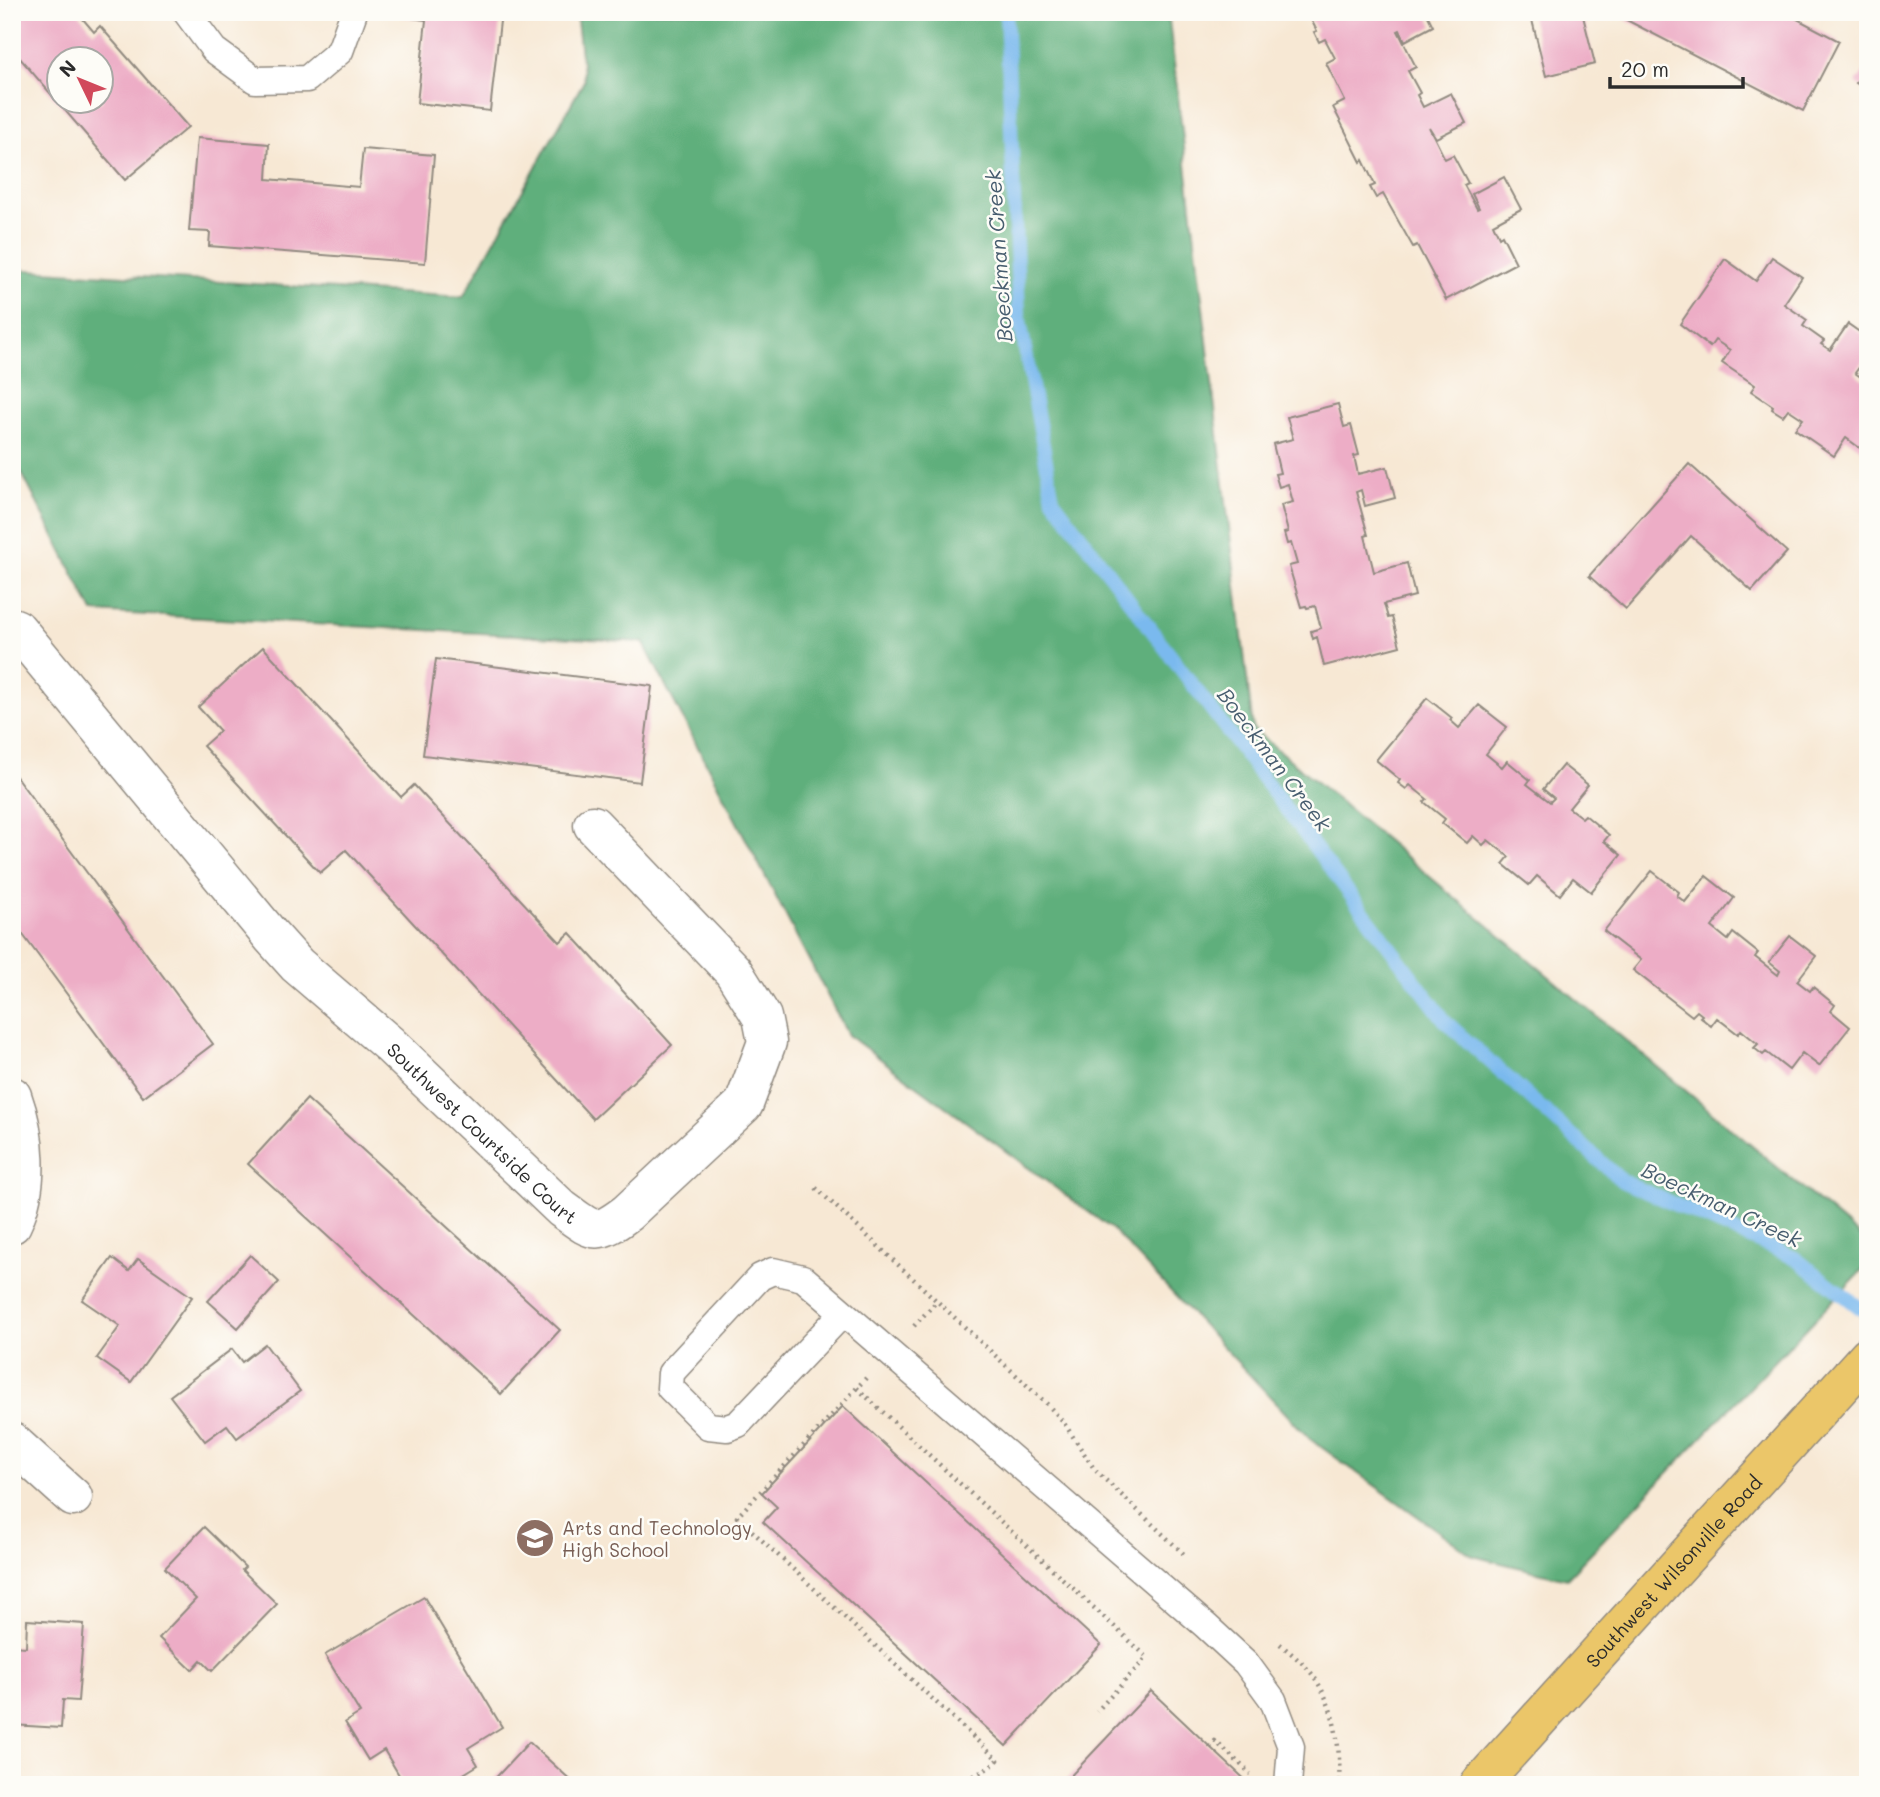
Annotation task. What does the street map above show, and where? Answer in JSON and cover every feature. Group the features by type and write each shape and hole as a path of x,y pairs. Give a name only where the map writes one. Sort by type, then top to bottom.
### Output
{"main road":[{"name":"Southwest Wilsonville Road","path":"1479,1785 1514,1743 1868,1356"}],"street":[{"name":"Southwest Courtside Court","path":"12,627 17,629 297,965 389,1044 562,1209 586,1226 598,1229 607,1228 627,1213 744,1104 767,1042 762,1017 733,971 593,825"},
{"path":"12,1096 24,1141 24,1183 12,1224"},
{"path":"12,1442 73,1497"}],"lane":[{"path":"186,12 214,50 255,80 307,79 340,51 354,12"},
{"path":"843,1313 738,1424 727,1428 708,1426 670,1388 671,1373 760,1277 773,1271 803,1278 1246,1663 1273,1700 1292,1747 1288,1785"}],"path":[{"path":"816,1188 1046,1403 1062,1420 1095,1470 1188,1558"},
{"path":"937,1301 737,1517 998,1760 991,1767 970,1777 937,1785"},
{"path":"857,1388 1147,1657 1097,1711"},
{"path":"1279,1642 1310,1672 1325,1696 1338,1739 1339,1785"},
{"path":"1210,1747 1215,1741 1258,1778"}],"green space":[{"path":"576,12 1168,12 1253,729 1868,1243 1868,1264 1566,1579 1473,1556 1310,1439 1113,1230 848,1035 643,642 93,612 12,454 12,269 463,297 584,81"}],"building":[{"path":"12,12 77,12 94,32 100,26 188,127 125,180 70,116 116,116 116,46 46,46 46,88 12,49"},
{"path":"397,12 501,12 490,111 417,103 426,20 396,16"},
{"path":"1307,12 1426,12 1433,26 1405,41 1400,30 1398,31 1416,67 1408,71 1420,93 1417,95 1423,107 1451,93 1466,123 1436,138 1429,127 1445,159 1453,155 1468,183 1464,185 1477,209 1479,208 1472,194 1504,177 1521,209 1493,224 1499,237 1502,235 1516,263 1446,300 1417,245 1413,247 1383,194 1376,198 1370,187 1375,185 1333,107 1345,101 1326,63 1335,58 1325,39 1319,42 1314,32 1317,31"},
{"path":"1530,12 1582,12 1595,64 1546,76"},
{"path":"1611,12 1784,12 1839,41 1803,111"},
{"path":"1868,65 1868,91 1856,83"},
{"path":"197,138 269,144 267,179 359,187 363,149 434,155 425,263 209,246 210,232 189,231"},
{"path":"1772,257 1802,277 1784,304 1807,320 1803,326 1824,341 1821,344 1830,350 1848,324 1868,338 1868,355 1855,373 1868,382 1868,454 1846,438 1834,456 1795,429 1803,419 1788,409 1783,416 1772,409 1773,406 1751,391 1755,385 1722,363 1730,350 1715,340 1710,347 1680,324 1725,259 1756,281"},
{"path":"1338,404 1344,427 1351,425 1359,455 1354,456 1358,474 1387,467 1395,498 1365,506 1361,490 1356,492 1368,535 1365,536 1374,572 1407,563 1415,596 1384,604 1388,618 1392,617 1400,646 1324,666 1317,637 1313,639 1311,631 1321,628 1315,606 1301,607 1289,566 1297,564 1291,543 1287,544 1284,533 1288,532 1281,505 1293,502 1288,484 1279,487 1275,474 1280,473 1273,444 1293,439 1287,417"},
{"path":"1689,464 1787,552 1752,591 1691,536 1626,609 1589,576"},
{"path":"263,647 401,797 414,785 560,942 570,933 672,1045 593,1119 346,850 320,873 203,746 220,731 198,707"},
{"path":"436,659 652,686 640,782 423,755"},
{"path":"1427,698 1452,718 1450,720 1459,728 1479,705 1507,727 1486,754 1502,767 1507,761 1530,780 1527,784 1550,802 1554,798 1543,789 1563,765 1588,785 1569,808 1582,818 1585,815 1609,835 1604,841 1621,855 1591,892 1573,878 1560,895 1537,876 1529,885 1503,864 1509,857 1488,840 1483,845 1473,836 1467,843 1442,823 1445,819 1424,802 1427,799 1410,785 1406,789 1398,783 1400,780 1376,760"},
{"path":"12,771 213,1044 143,1097 12,920"},
{"path":"1652,871 1679,892 1677,896 1685,902 1706,876 1734,898 1712,927 1728,940 1733,933 1758,953 1755,957 1778,975 1780,971 1769,962 1790,936 1816,956 1797,981 1810,991 1813,987 1835,1005 1831,1011 1850,1027 1819,1066 1802,1053 1789,1070 1766,1052 1763,1055 1754,1048 1758,1044 1741,1030 1738,1034 1717,1018 1711,1026 1697,1011 1692,1016 1633,970 1641,960 1604,931"},
{"path":"307,1099 560,1330 501,1394 248,1164"},
{"path":"250,1255 279,1282 238,1328 208,1301"},
{"path":"112,1258 129,1271 138,1259 192,1297 131,1382 97,1358 120,1326 82,1300"},
{"path":"265,1344 300,1391 237,1438 227,1425 205,1441 170,1396 232,1349 242,1362"},
{"path":"843,1406 1101,1645 1006,1746 763,1522 777,1507 762,1493"},
{"path":"204,1527 245,1567 242,1570 277,1604 212,1671 201,1660 192,1670 159,1638 196,1599 165,1568"},
{"path":"424,1597 502,1727 468,1748 478,1765 462,1775 488,1785 405,1785 384,1750 368,1760 345,1722 360,1713 325,1655"},
{"path":"27,1620 84,1624 78,1701 63,1700 61,1728 12,1725 12,1646 26,1647"},
{"path":"1151,1691 1210,1747 1251,1785 1062,1785"},
{"path":"529,1742 576,1785 489,1785"}],"waterway":[{"name":"Boeckman Creek","path":"1006,12 1019,316 1053,499 1446,1022 1622,1181 1795,1258 1868,1314"}],"place":[{"name":"Arts and Technology High School","path":"535,1538"}]}
